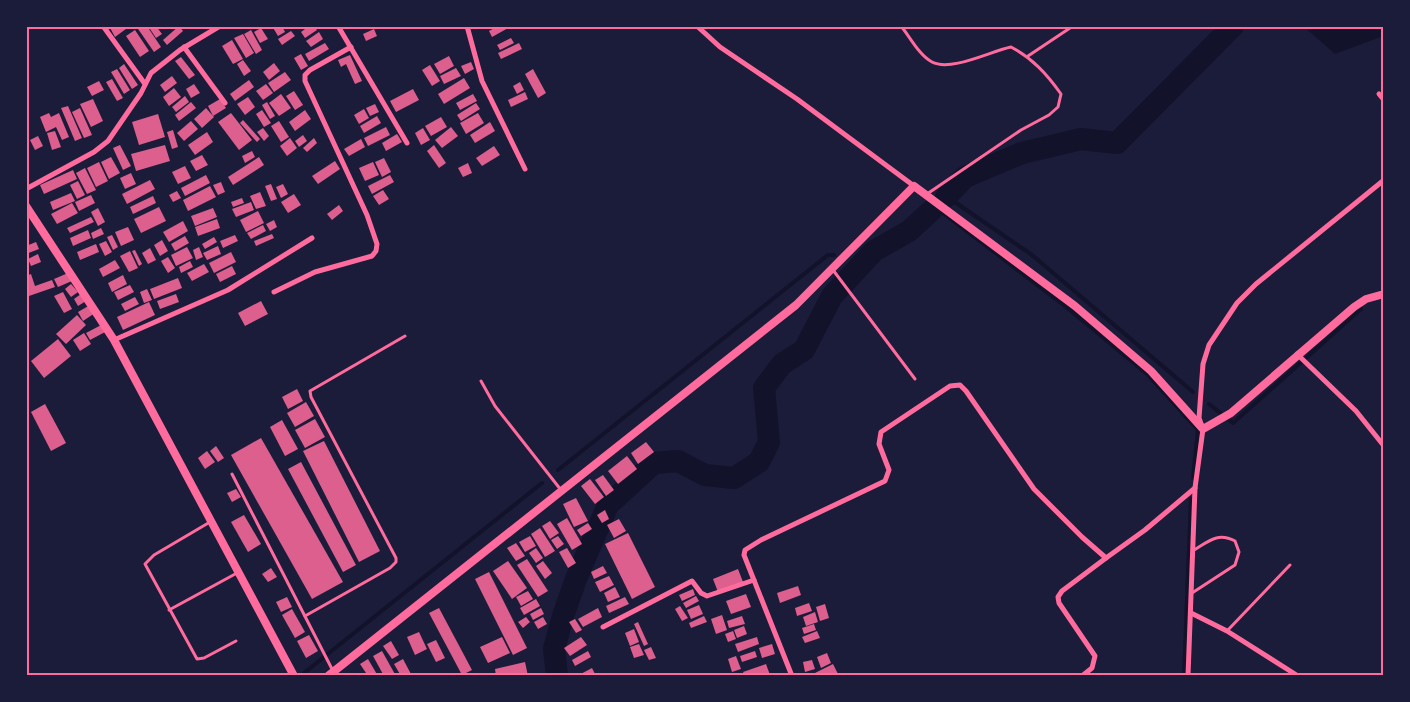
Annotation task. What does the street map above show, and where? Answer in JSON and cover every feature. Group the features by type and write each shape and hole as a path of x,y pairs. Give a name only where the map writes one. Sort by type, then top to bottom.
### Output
{"main road":[{"path":"330,674 796,305 833,270 914,186 1075,306 1106,332 1151,371 1203,429 1231,413 1360,303 1372,296 1384,294"},
{"path":"26,206 114,340 148,400 210,522 294,676"}],"street":[{"path":"103,26 145,84"},
{"path":"26,188 94,152 108,141 141,93 151,73 184,47 220,26"},
{"path":"338,26 407,143"},
{"path":"467,26 482,80 525,169"},
{"path":"697,26 720,47 797,99 914,186"},
{"path":"184,47 225,103"},
{"path":"274,292 315,272 372,256 376,251 377,244 367,215 305,81 306,75 310,70 351,47"},
{"path":"1379,94 1384,100"},
{"path":"1188,676 1195,488 1203,429 1199,418 1203,364 1209,345 1223,322 1256,284 1384,180"},
{"path":"114,340 228,290 312,238"},
{"path":"1298,354 1356,411 1384,446"},
{"path":"792,676 744,556 744,550 761,540 885,481 889,470 879,444 881,432 943,389 956,384 966,391 1034,490 1106,558"},
{"path":"1082,676 1092,668 1094,656 1059,603 1058,597 1062,591 1145,530 1195,488"},
{"path":"603,627 692,581 701,593 707,596 754,580"},
{"path":"1191,613 1227,631 1298,676"}],"lane":[{"path":"901,26 918,49 932,62 949,65 1011,47 1028,56 1044,70 1061,94 1058,107 1049,115 1021,130 926,194"},
{"path":"1028,56 1073,26"},
{"path":"833,270 915,378"},
{"path":"305,616 390,568 396,562 396,558 311,397 310,391 405,336"},
{"path":"481,381 495,406 561,490"},
{"path":"232,474 305,616 330,674"},
{"path":"210,522 154,555 145,564 197,659 200,660 236,641"},
{"path":"1192,592 1235,565 1239,552 1234,540 1227,536 1217,536 1194,550"},
{"path":"1227,631 1290,565"},
{"path":"169,610 238,573"}],"shaded area":[{"path":"1303,26 1380,26 1383,36 1335,54"}],"building":[{"path":"109,26 130,26 115,37"},
{"path":"136,26 147,26 161,47 154,52"},
{"path":"148,26 156,26 162,34 156,38"},
{"path":"179,26 183,31 167,45 163,40"},
{"path":"272,26 282,26 285,32 278,36"},
{"path":"309,26 314,26 317,30 305,38 301,32"},
{"path":"498,26 512,26 492,37 489,31"},
{"path":"261,28 268,39 260,43 254,32"},
{"path":"374,29 377,36 366,41 363,34"},
{"path":"135,30 149,51 140,57 126,36"},
{"path":"251,30 262,50 256,54 244,34"},
{"path":"291,31 295,36 282,45 278,39"},
{"path":"319,32 323,39 311,47 306,41"},
{"path":"243,34 254,53 246,58 234,38"},
{"path":"511,38 514,43 500,50 497,45"},
{"path":"232,40 243,59 233,64 222,46"},
{"path":"325,43 329,49 309,61 305,54"},
{"path":"519,43 522,49 501,59 498,53"},
{"path":"301,54 308,66 301,70 294,58"},
{"path":"350,55 362,81 355,84 346,64 341,67 338,60"},
{"path":"449,56 454,66 440,74 434,64"},
{"path":"181,57 195,75 189,79 175,61"},
{"path":"243,60 251,71 244,76 237,64"},
{"path":"471,62 474,69 465,74 461,66"},
{"path":"274,63 280,71 269,80 263,72"},
{"path":"124,64 138,85 132,89 119,68"},
{"path":"430,65 440,81 432,86 422,70"},
{"path":"456,68 461,76 444,84 440,76"},
{"path":"117,69 130,90 124,94 111,72"},
{"path":"533,69 546,93 538,98 525,74"},
{"path":"285,72 291,80 274,92 268,83"},
{"path":"172,76 177,83 165,92 160,85"},
{"path":"464,78 470,88 444,104 438,94"},
{"path":"112,79 123,98 117,101 106,82"},
{"path":"249,80 254,87 235,101 230,94"},
{"path":"99,81 104,90 92,96 87,87"},
{"path":"520,82 524,90 517,94 513,86"},
{"path":"194,84 200,93 191,98 186,89"},
{"path":"266,84 273,93 263,100 256,91"},
{"path":"174,88 181,97 169,106 163,97"},
{"path":"413,89 419,100 396,112 390,101"},
{"path":"294,91 303,105 295,110 286,96"},
{"path":"525,92 528,99 511,107 508,100"},
{"path":"281,94 291,108 279,116 269,103"},
{"path":"473,94 477,101 460,110 456,103"},
{"path":"185,96 189,102 176,112 172,107"},
{"path":"248,97 255,107 245,115 237,104"},
{"path":"93,99 103,121 91,127 80,104"},
{"path":"220,99 226,108 213,116 208,106"},
{"path":"191,102 196,108 179,121 175,115"},
{"path":"267,102 275,116 270,119 262,105"},
{"path":"476,103 480,109 461,121 457,115"},
{"path":"375,104 379,112 370,116 366,108"},
{"path":"68,106 82,138 75,141 61,108"},
{"path":"80,108 92,135 84,138 72,112"},
{"path":"206,108 214,117 202,128 194,119"},
{"path":"364,109 369,118 359,124 354,115"},
{"path":"262,110 271,123 264,127 256,114"},
{"path":"305,110 311,119 295,131 289,122"},
{"path":"49,113 51,117 59,113 69,137 62,140 56,127 46,132 40,117"},
{"path":"231,113 252,140 239,150 218,122"},
{"path":"478,113 484,123 466,134 460,123"},
{"path":"158,114 165,137 139,145 132,122"},
{"path":"377,116 381,123 364,133 360,126"},
{"path":"441,117 447,127 431,136 425,126"},
{"path":"243,120 260,139 257,142 240,123"},
{"path":"191,121 198,129 184,141 177,133"},
{"path":"279,121 289,137 281,142 271,126"},
{"path":"490,122 495,131 475,143 470,135"},
{"path":"386,127 390,135 368,146 364,138"},
{"path":"451,127 458,136 442,148 435,140"},
{"path":"263,128 269,136 264,141 257,132"},
{"path":"423,128 430,140 421,145 415,133"},
{"path":"173,130 178,147 172,149 167,132"},
{"path":"55,131 61,147 52,150 47,133"},
{"path":"207,132 213,142 195,155 188,145"},
{"path":"397,134 402,142 386,151 382,143"},
{"path":"303,135 307,141 299,147 295,141"},
{"path":"38,136 43,146 35,150 30,140"},
{"path":"290,138 297,148 287,156 280,146"},
{"path":"314,138 317,143 307,152 303,148"},
{"path":"361,139 365,147 349,156 344,149"},
{"path":"120,145 131,166 123,170 113,148"},
{"path":"165,145 170,161 136,171 131,154"},
{"path":"434,145 446,163 439,168 427,151"},
{"path":"494,146 500,155 482,166 476,158"},
{"path":"252,151 255,157 245,163 242,156"},
{"path":"202,155 208,165 196,171 190,161"},
{"path":"111,157 120,173 109,179 101,162"},
{"path":"259,157 264,165 233,185 228,177"},
{"path":"384,158 391,172 382,177 375,162"},
{"path":"335,161 340,169 318,184 312,176"},
{"path":"99,162 108,181 96,187 87,168"},
{"path":"373,162 379,175 365,181 359,168"},
{"path":"468,163 472,173 463,177 458,168"},
{"path":"185,166 191,178 178,184 172,172"},
{"path":"85,168 96,190 87,194 76,173"},
{"path":"73,170 77,179 44,194 40,185"},
{"path":"131,173 136,184 125,189 120,178"},
{"path":"206,175 210,183 185,196 181,188"},
{"path":"390,175 394,182 372,194 368,186"},
{"path":"150,180 155,189 127,204 122,194"},
{"path":"78,181 85,195 77,199 70,185"},
{"path":"221,182 225,192 218,195 213,185"},
{"path":"271,184 277,199 271,201 265,186"},
{"path":"283,184 288,194 281,198 276,187"},
{"path":"210,186 216,197 188,211 183,200"},
{"path":"383,190 389,199 379,205 373,196"},
{"path":"177,191 181,198 173,202 169,195"},
{"path":"260,192 266,206 256,209 250,196"},
{"path":"71,193 75,201 53,210 50,202"},
{"path":"294,194 301,205 288,213 281,202"},
{"path":"91,195 95,203 79,211 75,202"},
{"path":"153,196 156,203 133,214 130,207"},
{"path":"242,198 244,203 233,207 231,202"},
{"path":"251,202 254,210 236,217 232,209"},
{"path":"72,203 78,213 57,224 51,214"},
{"path":"339,205 343,211 332,220 327,214"},
{"path":"159,207 166,221 141,233 134,219"},
{"path":"98,208 105,222 98,226 91,212"},
{"path":"213,208 217,217 195,226 191,216"},
{"path":"258,211 264,223 246,232 240,220"},
{"path":"91,217 94,222 70,233 67,228"},
{"path":"217,219 220,228 198,236 195,227"},
{"path":"274,220 277,227 270,231 266,224"},
{"path":"183,221 188,231 169,242 163,232"},
{"path":"263,225 266,231 251,239 247,233"},
{"path":"128,227 134,240 121,246 115,232"},
{"path":"101,228 104,234 93,239 91,233"},
{"path":"88,230 91,238 73,246 70,238"},
{"path":"272,234 274,238 256,246 254,241"},
{"path":"112,235 118,247 113,250 107,237"},
{"path":"235,235 238,241 223,248 220,241"},
{"path":"185,236 189,243 175,251 171,244"},
{"path":"214,237 217,242 205,249 202,244"},
{"path":"162,240 168,251 160,256 154,245"},
{"path":"106,241 112,252 105,256 99,244"},
{"path":"36,242 39,249 26,254 26,246"},
{"path":"96,244 99,252 80,260 77,252"},
{"path":"218,246 221,254 207,260 203,253"},
{"path":"187,247 193,258 176,266 171,255"},
{"path":"199,247 203,257 196,260 193,250"},
{"path":"150,248 156,260 148,264 142,253"},
{"path":"135,250 142,264 139,266 132,251"},
{"path":"130,251 138,268 129,272 120,256"},
{"path":"231,252 236,262 214,273 209,263"},
{"path":"38,254 41,262 31,266 28,259"},
{"path":"168,257 175,268 168,273 161,261"},
{"path":"115,260 120,268 103,277 99,269"},
{"path":"190,261 193,267 181,273 179,267"},
{"path":"204,264 209,272 192,281 187,273"},
{"path":"232,266 236,274 220,282 216,274"},
{"path":"68,273 72,281 58,287 54,279"},
{"path":"31,274 35,286 52,280 55,287 29,296 26,276"},
{"path":"123,275 127,284 112,292 108,283"},
{"path":"178,278 182,288 154,299 150,289"},
{"path":"71,284 78,292 71,297 65,289"},
{"path":"130,285 134,292 118,300 114,292"},
{"path":"147,289 152,300 144,303 140,292"},
{"path":"63,292 72,309 64,313 54,296"},
{"path":"81,294 86,301 78,306 74,299"},
{"path":"176,294 179,302 160,309 157,301"},
{"path":"135,297 139,304 125,311 121,304"},
{"path":"261,301 268,314 245,326 238,313"},
{"path":"149,302 155,315 123,330 117,317"},
{"path":"90,305 95,313 83,321 78,312"},
{"path":"77,315 86,325 66,344 56,334"},
{"path":"103,324 107,331 90,340 86,333"},
{"path":"84,333 91,344 80,351 73,340"},
{"path":"58,339 71,356 44,378 31,361"},
{"path":"297,389 303,401 288,409 282,397"},
{"path":"306,402 314,416 295,427 287,413"},
{"path":"45,404 66,443 51,451 31,412"},
{"path":"315,419 325,437 305,448 295,430"},
{"path":"282,420 298,449 285,456 270,427"},
{"path":"261,438 343,582 312,599 231,455"},
{"path":"324,441 380,551 359,562 303,451"},
{"path":"646,442 654,452 638,464 631,453"},
{"path":"216,446 224,458 218,462 210,451"},
{"path":"207,451 215,462 205,469 198,458"},
{"path":"627,456 637,469 618,484 608,471"},
{"path":"301,462 356,565 343,572 288,469"},
{"path":"603,475 614,490 606,496 595,480"},
{"path":"590,479 604,497 595,504 581,486"},
{"path":"236,489 241,497 232,502 227,493"},
{"path":"576,498 588,521 574,527 563,504"},
{"path":"605,510 609,519 602,523 597,515"},
{"path":"244,515 261,544 248,552 231,522"},
{"path":"567,518 582,544 572,550 557,524"},
{"path":"619,519 626,531 614,538 607,525"},
{"path":"550,521 559,533 550,539 542,526"},
{"path":"588,523 592,529 581,536 577,530"},
{"path":"540,528 555,551 545,557 531,534"},
{"path":"628,533 655,587 632,599 605,544"},
{"path":"530,536 536,546 525,552 519,542"},
{"path":"558,536 564,544 557,549 551,540"},
{"path":"516,543 525,556 516,561 507,548"},
{"path":"536,548 543,558 536,563 529,553"},
{"path":"567,548 576,563 568,568 559,552"},
{"path":"527,559 548,591 538,597 517,565"},
{"path":"508,561 527,588 512,599 493,571"},
{"path":"543,561 552,573 545,579 536,566"},
{"path":"603,566 607,573 594,579 591,572"},
{"path":"271,568 277,577 268,582 262,574"},
{"path":"738,569 743,582 718,592 713,579"},
{"path":"489,572 527,648 513,655 475,579"},
{"path":"609,576 614,585 600,592 595,582"},
{"path":"798,586 801,595 780,603 777,593"},
{"path":"615,587 620,597 608,602 604,593"},
{"path":"693,589 695,595 682,601 679,595"},
{"path":"528,591 533,599 521,606 516,597"},
{"path":"746,594 751,607 731,614 726,601"},
{"path":"696,596 699,601 686,608 683,603"},
{"path":"287,597 292,607 281,612 276,602"},
{"path":"625,597 629,604 609,613 606,606"},
{"path":"536,599 540,606 524,615 520,608"},
{"path":"809,603 812,611 797,616 795,608"},
{"path":"825,604 829,618 820,621 816,607"},
{"path":"699,605 703,614 691,619 687,610"},
{"path":"680,606 688,618 682,621 675,609"},
{"path":"439,608 472,670 462,675 429,613"},
{"path":"541,608 544,614 533,620 530,614"},
{"path":"598,608 602,617 583,627 578,619"},
{"path":"292,609 305,632 295,638 282,615"},
{"path":"815,612 818,622 806,626 803,617"},
{"path":"722,615 727,630 716,634 711,619"},
{"path":"704,616 707,622 691,628 689,623"},
{"path":"742,616 745,624 729,628 727,621"},
{"path":"526,617 530,622 523,628 518,622"},
{"path":"543,617 547,624 538,629 534,622"},
{"path":"575,619 582,630 576,633 569,622"},
{"path":"638,622 648,644 644,646 634,624"},
{"path":"814,624 816,630 804,634 802,628"},
{"path":"744,626 747,634 737,638 734,630"},
{"path":"634,629 639,642 630,646 625,633"},
{"path":"733,631 736,639 728,642 725,634"},
{"path":"817,631 820,638 805,643 802,637"},
{"path":"419,632 427,649 415,655 407,637"},
{"path":"309,635 318,651 306,658 297,641"},
{"path":"502,637 510,653 488,663 480,647"},
{"path":"581,637 587,645 570,656 564,648"},
{"path":"757,637 759,644 738,652 735,644"},
{"path":"436,640 445,658 436,662 427,644"},
{"path":"391,641 399,655 392,659 383,646"},
{"path":"639,644 644,655 634,658 630,647"},
{"path":"772,644 775,654 762,658 759,648"},
{"path":"651,647 656,658 649,660 644,650"},
{"path":"382,651 396,676 384,676 373,656"},
{"path":"588,651 591,657 575,666 572,660"},
{"path":"755,651 757,657 742,662 740,656"},
{"path":"827,653 831,663 821,668 817,657"},
{"path":"736,656 741,669 732,672 728,659"},
{"path":"368,659 378,676 368,676 360,664"},
{"path":"403,659 411,674 407,676 401,676 394,664"},
{"path":"812,660 815,669 805,672 803,662"},
{"path":"525,662 528,676 496,676 495,669"},
{"path":"766,664 770,675 745,676 743,672"},
{"path":"833,664 838,674 816,676 815,673"},
{"path":"592,668 596,676 577,676"}],"waterway":[{"path":"946,197 965,177 1022,153 1081,139 1117,143 1233,26"},
{"path":"946,196 1032,255 1193,392"},
{"path":"557,676 554,649 563,616 576,579 608,505 654,463 678,461 705,475 734,478 759,462 769,442 764,388 782,364 804,350 832,296 874,251 909,231 932,210"},
{"path":"931,211 943,213 1065,306 1147,374 1198,430 1193,478"},
{"path":"558,470 828,255 834,255"},
{"path":"859,258 867,259"},
{"path":"1209,404 1233,423 1361,309"},
{"path":"304,673 542,483"},
{"path":"1184,676 1191,499"}]}
